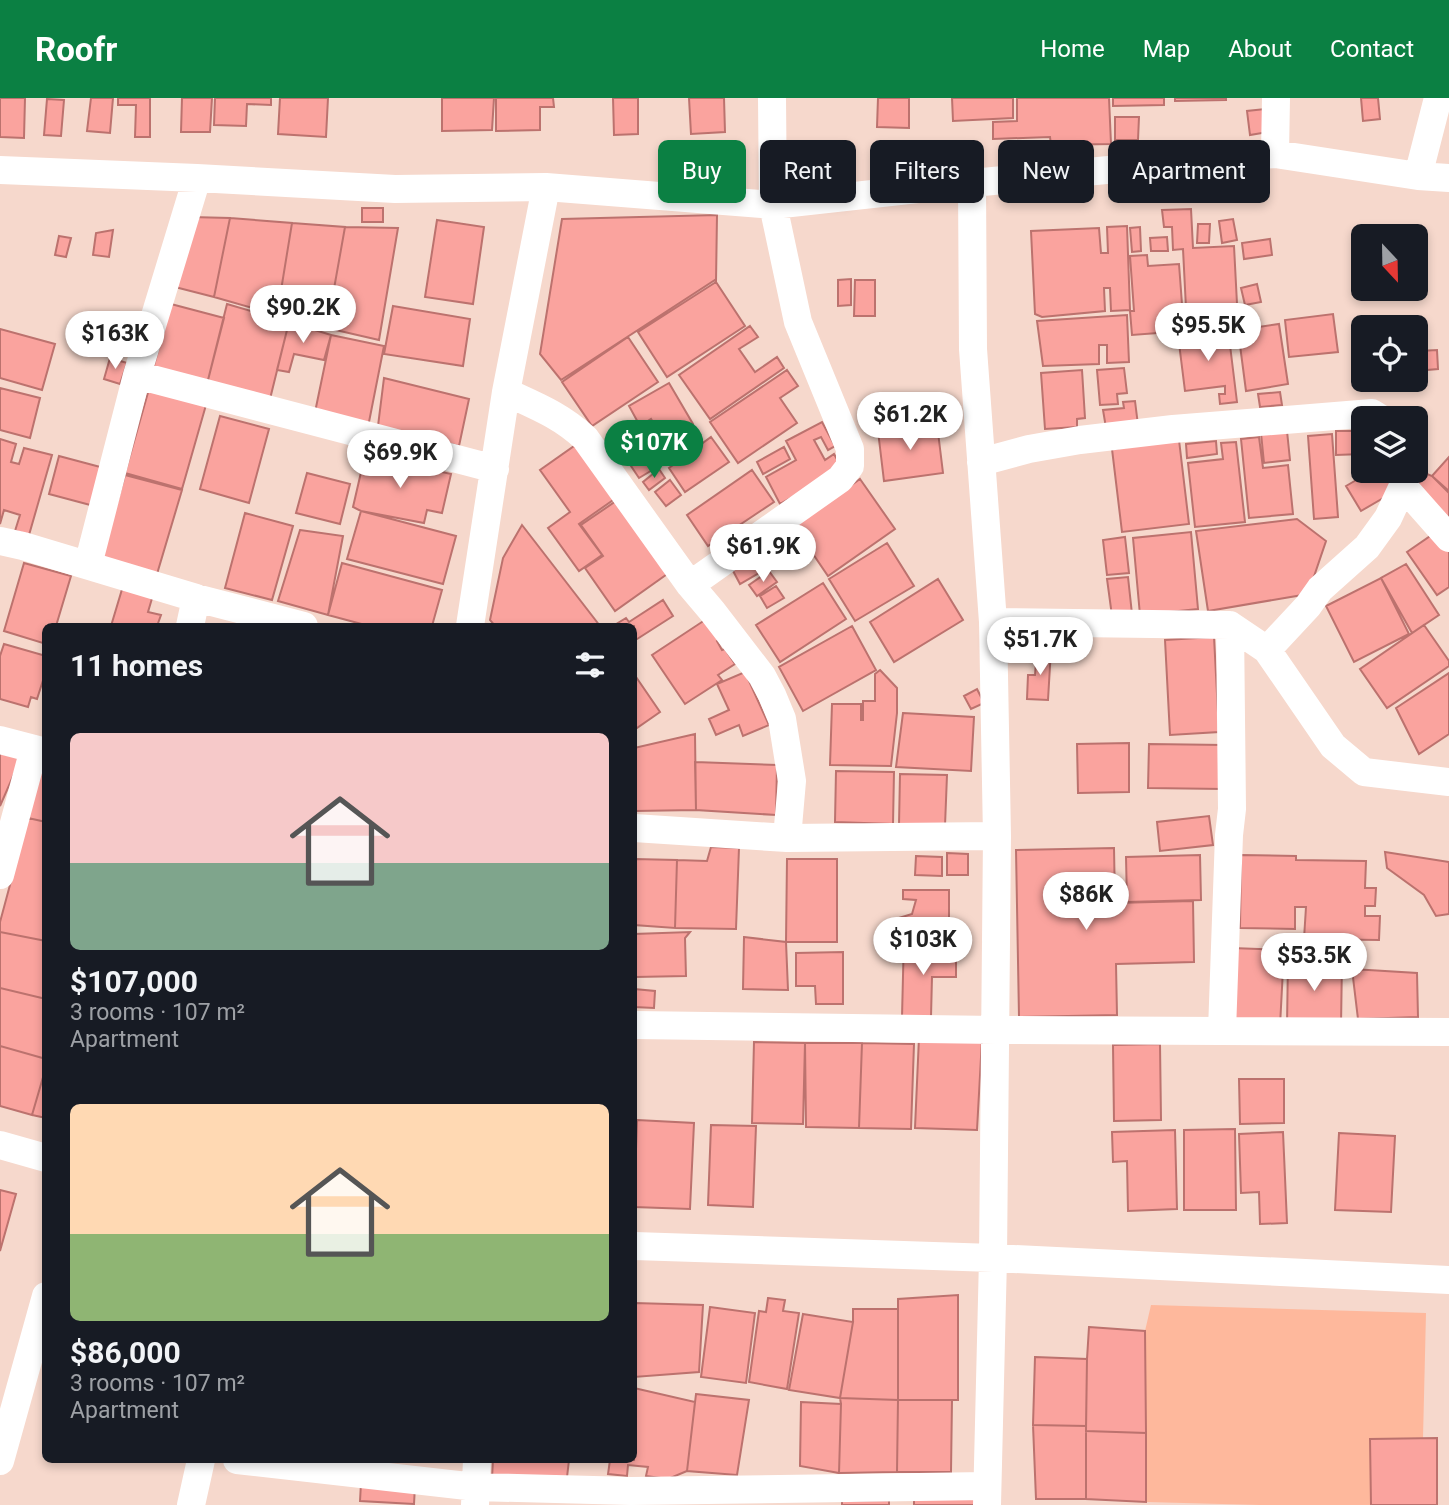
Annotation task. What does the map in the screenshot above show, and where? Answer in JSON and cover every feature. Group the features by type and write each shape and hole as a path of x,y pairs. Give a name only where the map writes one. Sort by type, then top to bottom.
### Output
{"street":[{"path":"690,585 840,479 850,466 850,449 799,322 773,205 772,98"},
{"path":"1275,154 1276,98"},
{"path":"1418,176 1438,98"},
{"path":"984,182 1275,154 1418,176 1449,178"},
{"path":"0,170 395,189 545,187 773,205 870,194"},
{"path":"88,565 137,375 197,178"},
{"path":"470,623 506,392 545,187"},
{"path":"267,1463 476,1484 631,1491 987,1496 993,1258 996,836 993,622 973,349 972,203"},
{"path":"137,375 495,469"},
{"path":"506,392 569,423 585,438 690,585 762,676 782,719 792,781 787,838"},
{"path":"981,461 1080,440 1173,429 1351,415"},
{"path":"1267,650 1320,589 1367,547 1388,518 1402,483"},
{"path":"1408,483 1449,538"},
{"path":"0,541 292,623"},
{"path":"191,623 196,598"},
{"path":"993,622 1230,625 1267,650 1333,746 1364,772 1449,782"},
{"path":"1222,1031 1232,809 1230,625"},
{"path":"0,740 40,750 0,875"},
{"path":"637,828 787,838 996,836"},
{"path":"637,1024 996,1030 1449,1032"},
{"path":"0,1145 42,1157"},
{"path":"637,1246 993,1258 1449,1280"},
{"path":"0,1461 42,1310"},
{"path":"191,1505 200,1463"}],"shaded area":[{"path":"1151,1305 1426,1313 1423,1438 1371,1439 1371,1505 1146,1502 1145,1331"}],"building":[{"path":"0,98 25,98 24,138 0,137"},
{"path":"91,98 113,98 110,133 87,131"},
{"path":"118,98 150,98 150,137 135,137 136,105 118,105"},
{"path":"182,98 212,98 210,132 181,132"},
{"path":"215,98 271,98 271,105 247,104 246,126 214,125"},
{"path":"280,98 328,98 326,137 278,134"},
{"path":"442,98 494,98 492,130 442,131"},
{"path":"496,98 553,98 554,107 540,107 540,130 496,131"},
{"path":"613,98 638,98 638,134 614,135"},
{"path":"689,98 724,98 725,132 691,134"},
{"path":"878,98 909,98 909,128 877,127"},
{"path":"952,98 1013,98 1013,118 953,121"},
{"path":"1017,98 1109,98 1111,140 1108,140 1108,144 1094,144 1094,140 1050,140 1050,137 993,139 993,122 1017,121"},
{"path":"1113,98 1164,98 1164,105 1113,106"},
{"path":"1175,98 1226,98 1226,100 1175,101"},
{"path":"1361,98 1378,98 1380,119 1363,121"},
{"path":"47,99 64,100 61,136 44,135"},
{"path":"1265,109 1268,132 1250,135 1247,111"},
{"path":"1115,117 1139,117 1138,140 1115,140"},
{"path":"362,208 383,208 383,222 362,222"},
{"path":"1191,209 1193,248 1234,246 1238,323 1213,324 1212,308 1205,308 1206,326 1187,328 1183,249 1173,250 1172,227 1164,227 1162,210"},
{"path":"717,215 716,282 715,280 561,380 540,354 562,219"},
{"path":"190,217 230,218 214,297 171,286"},
{"path":"230,218 292,223 277,315 214,297"},
{"path":"1233,219 1237,240 1222,243 1219,221"},
{"path":"437,220 484,227 473,304 425,297"},
{"path":"292,223 345,227 327,328 277,315"},
{"path":"1198,224 1210,224 1209,243 1197,243"},
{"path":"1127,226 1130,310 1111,311 1110,288 1104,288 1105,311 1042,317 1035,314 1031,231 1099,228 1101,253 1108,253 1107,227"},
{"path":"345,227 398,228 379,340 327,328"},
{"path":"1140,227 1141,251 1132,252 1130,228"},
{"path":"113,230 109,257 93,255 96,233"},
{"path":"59,236 71,238 66,257 55,255"},
{"path":"1167,237 1168,251 1151,251 1150,238"},
{"path":"1270,239 1272,255 1244,259 1242,243"},
{"path":"1147,255 1148,266 1179,264 1184,331 1132,335 1130,311 1134,311 1130,256"},
{"path":"851,279 851,305 838,306 838,280"},
{"path":"855,280 875,280 875,316 854,316"},
{"path":"716,282 745,326 667,377 638,332"},
{"path":"1257,284 1261,302 1245,305 1241,288"},
{"path":"171,304 224,318 207,384 153,369"},
{"path":"227,304 289,322 270,399 207,384"},
{"path":"393,306 470,319 463,366 384,354"},
{"path":"1333,314 1338,352 1289,357 1285,320"},
{"path":"1127,315 1129,362 1107,363 1107,345 1099,345 1099,364 1043,366 1037,321"},
{"path":"289,322 331,335 324,360 294,354 289,372 277,370"},
{"path":"1279,324 1288,384 1246,391 1238,330"},
{"path":"750,326 758,337 739,349 755,372 777,357 784,368 710,419 679,375"},
{"path":"0,329 55,344 42,390 0,378"},
{"path":"1228,329 1237,402 1220,404 1219,394 1225,394 1225,386 1185,391 1178,335"},
{"path":"331,335 384,346 368,427 314,417"},
{"path":"628,337 658,382 592,426 562,382"},
{"path":"1428,350 1437,350 1438,369 1428,370"},
{"path":"110,358 127,363 120,384 104,379"},
{"path":"1124,368 1127,393 1117,394 1118,404 1100,405 1097,370"},
{"path":"787,370 798,386 780,398 797,423 738,463 710,422"},
{"path":"1082,370 1085,418 1077,419 1077,427 1045,429 1041,373"},
{"path":"384,378 469,399 459,446 378,426"},
{"path":"669,383 693,424 664,441 651,419 640,426 629,406"},
{"path":"0,388 40,398 30,438 0,430"},
{"path":"149,389 206,405 182,489 125,473"},
{"path":"1280,392 1282,405 1260,407 1258,394"},
{"path":"1135,401 1138,425 1106,428 1103,410 1124,408 1123,402"},
{"path":"220,416 269,429 249,503 200,489"},
{"path":"822,422 835,446 828,450 821,437 814,440 825,460 834,454 843,470 780,504 766,477 796,460 786,441"},
{"path":"937,424 943,473 884,481 878,431"},
{"path":"1287,431 1290,460 1264,463 1261,433"},
{"path":"1336,431 1351,431 1351,454 1336,455"},
{"path":"1332,434 1338,517 1314,519 1308,436"},
{"path":"711,437 729,462 685,492 669,468"},
{"path":"1259,437 1263,468 1288,465 1293,514 1249,518 1241,439"},
{"path":"0,439 16,444 11,462 19,464 24,448 52,455 29,535 15,531 20,515 4,510 0,524"},
{"path":"1179,440 1189,524 1122,532 1112,449"},
{"path":"1216,441 1217,454 1187,458 1186,444"},
{"path":"1236,442 1245,522 1195,527 1188,463 1223,459 1221,443"},
{"path":"577,444 616,498 579,524 602,555 579,571 548,528 570,512 540,470"},
{"path":"784,447 790,459 763,474 757,462"},
{"path":"651,453 659,466 639,478 631,466"},
{"path":"365,455 451,474 442,513 427,510 424,523 361,511 353,507"},
{"path":"59,456 104,468 94,506 49,494"},
{"path":"1449,457 1449,491 1432,476"},
{"path":"659,469 665,478 649,490 643,482"},
{"path":"752,470 774,502 708,546 687,515"},
{"path":"307,473 350,484 340,524 296,513"},
{"path":"1428,474 1432,476 1449,493 1449,528 1410,492 1418,483 1428,483"},
{"path":"125,475 182,490 157,574 101,558"},
{"path":"860,479 895,529 828,576 794,526"},
{"path":"670,480 681,495 666,506 655,492"},
{"path":"1351,483 1393,483 1397,490 1361,511 1346,486"},
{"path":"619,499 670,572 615,611 585,568 603,556 581,525"},
{"path":"361,511 456,536 443,584 347,559"},
{"path":"245,513 293,526 272,600 225,588"},
{"path":"1297,519 1326,541 1308,594 1208,611 1196,531"},
{"path":"522,525 598,623 492,623 490,620 503,558"},
{"path":"300,530 343,536 328,615 278,601"},
{"path":"1439,530 1449,545 1449,587 1437,595 1407,552"},
{"path":"783,532 795,552 740,584 731,567"},
{"path":"1191,532 1198,609 1140,615 1133,538"},
{"path":"1125,537 1129,573 1107,575 1103,540"},
{"path":"887,543 914,586 855,621 829,579"},
{"path":"24,563 71,576 57,623 42,623 42,643 4,631"},
{"path":"342,563 442,590 433,623 358,623 328,615"},
{"path":"1406,564 1439,615 1412,633 1381,578"},
{"path":"769,571 777,582 757,596 749,585"},
{"path":"1128,577 1132,614 1112,616 1107,579"},
{"path":"1381,578 1409,634 1354,662 1326,606"},
{"path":"938,579 963,620 894,662 870,622"},
{"path":"823,583 846,619 780,662 756,625"},
{"path":"123,586 153,595 148,612 161,615 158,623 112,623"},
{"path":"776,586 784,598 767,608 760,596"},
{"path":"663,600 673,616 637,639 637,623 618,623 626,618 629,622"},
{"path":"711,616 725,636 717,641 735,664 718,675 722,680 685,704 652,655"},
{"path":"1424,625 1449,661 1449,666 1387,708 1360,669"},
{"path":"852,626 876,670 803,711 779,667"},
{"path":"1214,637 1219,732 1170,735 1165,640"},
{"path":"4,644 42,655 42,683 37,699 31,697 28,707 0,699 0,656"},
{"path":"1037,648 1051,649 1048,700 1027,699 1028,675 1035,675"},
{"path":"880,670 897,688 891,766 830,765 832,704 861,704 863,720 863,701 875,701 875,674"},
{"path":"745,672 769,725 743,736 739,725 716,735 709,719 729,710 717,684"},
{"path":"1449,673 1449,734 1419,754 1396,708"},
{"path":"637,678 660,712 637,728"},
{"path":"977,689 984,703 971,709 964,696"},
{"path":"903,713 974,717 971,771 896,767"},
{"path":"695,734 696,810 637,811 637,747"},
{"path":"1129,743 1129,792 1078,793 1077,744"},
{"path":"1149,744 1224,745 1223,789 1148,788"},
{"path":"0,753 21,758 0,806"},
{"path":"38,761 42,762 42,821 28,818"},
{"path":"695,762 777,765 776,815 696,810"},
{"path":"836,771 894,772 893,824 835,822"},
{"path":"900,774 947,775 945,826 899,825"},
{"path":"1209,816 1213,845 1160,851 1157,822"},
{"path":"28,818 42,821 42,940 0,932 0,922"},
{"path":"711,847 739,848 736,929 675,928 677,860 707,861"},
{"path":"1114,848 1115,903 1193,901 1194,962 1116,964 1117,1015 1019,1017 1016,850"},
{"path":"1385,852 1449,862 1449,914 1436,916 1424,895 1387,868"},
{"path":"947,853 968,854 968,875 947,875"},
{"path":"1200,855 1201,900 1127,902 1126,857"},
{"path":"1241,855 1296,856 1296,860 1366,861 1365,888 1376,888 1375,906 1365,906 1365,916 1380,916 1379,940 1304,939 1306,907 1295,907 1295,929 1240,928"},
{"path":"916,856 942,857 942,876 915,875"},
{"path":"637,859 677,860 675,928 637,925"},
{"path":"787,859 837,859 837,942 786,942"},
{"path":"903,890 949,890 949,934 904,935 899,918 912,914 916,900 903,899"},
{"path":"0,932 42,940 42,998 0,988"},
{"path":"690,932 685,938 686,976 637,977 637,934"},
{"path":"904,935 928,946 927,960 941,960 942,948 956,948 956,977 932,977 931,1017 902,1017"},
{"path":"744,937 786,942 788,990 743,989"},
{"path":"1232,948 1284,950 1280,1026 1228,1023"},
{"path":"843,952 843,1004 816,1004 815,986 796,986 796,953"},
{"path":"1288,960 1342,961 1341,1026 1287,1025"},
{"path":"1352,969 1417,973 1418,1017 1358,1019"},
{"path":"0,988 42,998 42,1058 0,1046"},
{"path":"637,989 655,991 654,1008 637,1007"},
{"path":"919,1037 982,1039 977,1130 915,1128"},
{"path":"754,1042 805,1043 803,1124 752,1123"},
{"path":"805,1043 862,1043 859,1128 806,1127"},
{"path":"862,1043 914,1044 911,1129 859,1128"},
{"path":"1160,1044 1161,1120 1114,1121 1113,1045"},
{"path":"0,1046 42,1058 42,1081 32,1115 0,1106"},
{"path":"1239,1079 1284,1079 1284,1123 1240,1124"},
{"path":"42,1081 42,1117 32,1115"},
{"path":"637,1120 694,1123 690,1209 637,1207"},
{"path":"711,1125 756,1126 753,1207 708,1205"},
{"path":"1235,1129 1236,1210 1184,1210 1184,1130"},
{"path":"1175,1130 1177,1209 1128,1211 1127,1161 1113,1162 1112,1132"},
{"path":"1283,1132 1287,1223 1260,1224 1259,1192 1241,1193 1239,1134"},
{"path":"1339,1133 1395,1136 1391,1212 1335,1210"},
{"path":"0,1190 16,1194 0,1251"},
{"path":"958,1295 958,1400 898,1400 898,1299"},
{"path":"768,1298 785,1300 783,1311 799,1313 787,1389 749,1382 759,1311 766,1312"},
{"path":"637,1303 703,1305 699,1372 637,1377"},
{"path":"710,1307 755,1313 746,1383 701,1377"},
{"path":"853,1309 898,1309 898,1400 840,1398"},
{"path":"803,1314 853,1322 840,1398 789,1390"},
{"path":"1089,1327 1145,1331 1146,1433 1086,1431"},
{"path":"1035,1357 1087,1359 1086,1426 1033,1425"},
{"path":"637,1389 695,1402 687,1471 668,1479 646,1476 648,1467 628,1465 627,1476 608,1474 610,1463 637,1463"},
{"path":"696,1394 749,1400 737,1475 687,1471"},
{"path":"840,1398 898,1400 897,1472 839,1473"},
{"path":"898,1400 952,1400 951,1472 897,1472"},
{"path":"801,1402 841,1404 839,1473 800,1466"},
{"path":"1033,1425 1086,1426 1086,1499 1036,1499"},
{"path":"1086,1431 1146,1433 1146,1502 1086,1499"},
{"path":"1437,1438 1437,1505 1371,1505 1370,1439"},
{"path":"493,1463 569,1463 567,1477 492,1478"},
{"path":"361,1483 415,1486 414,1504 360,1501"},
{"path":"977,1493 977,1505 914,1505 914,1494"},
{"path":"889,1500 889,1505 842,1505 842,1501"}]}
